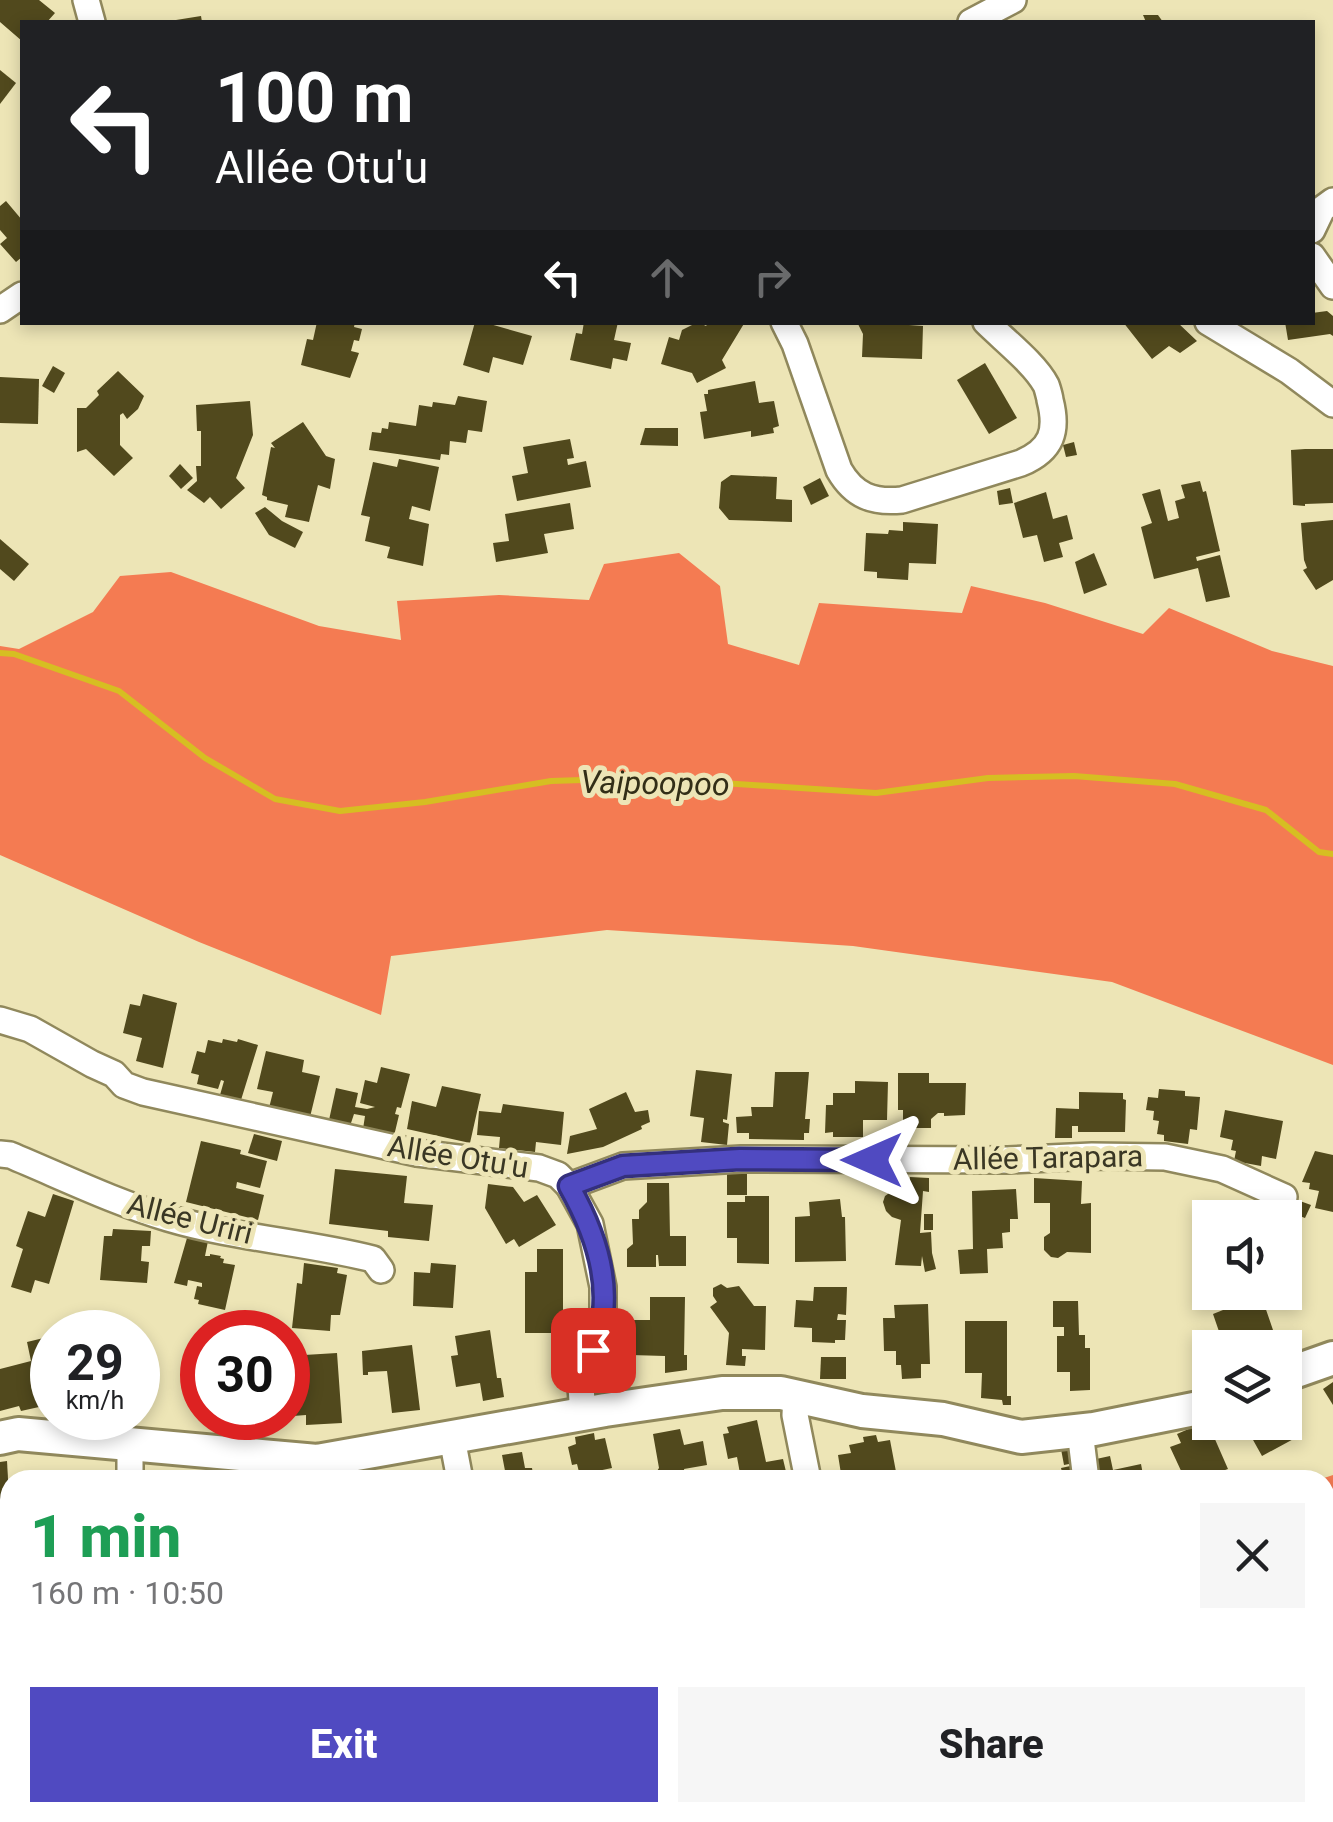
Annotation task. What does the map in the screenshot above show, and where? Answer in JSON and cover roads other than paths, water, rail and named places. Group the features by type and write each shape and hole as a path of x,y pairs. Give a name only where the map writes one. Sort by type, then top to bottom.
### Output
{"main road":[{"path":"1302,1370 1333,1358"},
{"path":"0,1438 18,1434 318,1461 722,1393 782,1393 862,1412 944,1418 1022,1438 1192,1409"}],"street":[{"path":"975,20 1013,0"},
{"path":"1315,224 1322,210 1333,201"},
{"path":"1315,260 1333,286"},
{"path":"786,325 839,470 856,492 883,502 902,500 1021,463 1037,456 1045,447 1054,431 1055,419 1047,386 989,325"},
{"path":"1213,325 1289,371 1333,404"},
{"name":"Allée Otu'u","path":"0,1020 30,1029 114,1074 124,1085 143,1092 418,1153 539,1168 558,1175 569,1186 590,1224 603,1287 603,1315 581,1387 583,1415"},
{"name":"Allée Uriri","path":"0,1154 171,1219 374,1259 381,1270"},
{"name":"Allée Tarapara","path":"569,1186 623,1166 740,1159 1164,1156 1222,1169 1284,1196"},
{"path":"796,1396 795,1415 806,1470"},
{"path":"1080,1430 1085,1470"},
{"path":"452,1438 458,1470"},
{"path":"130,1444 130,1470"}],"waterway":[{"name":"Vaipoopoo","path":"0,653 14,654 119,691 205,758 275,799 340,811 425,802 551,781 645,778 876,793 988,778 1074,776 1175,784 1266,810 1319,852 1333,854"}]}
